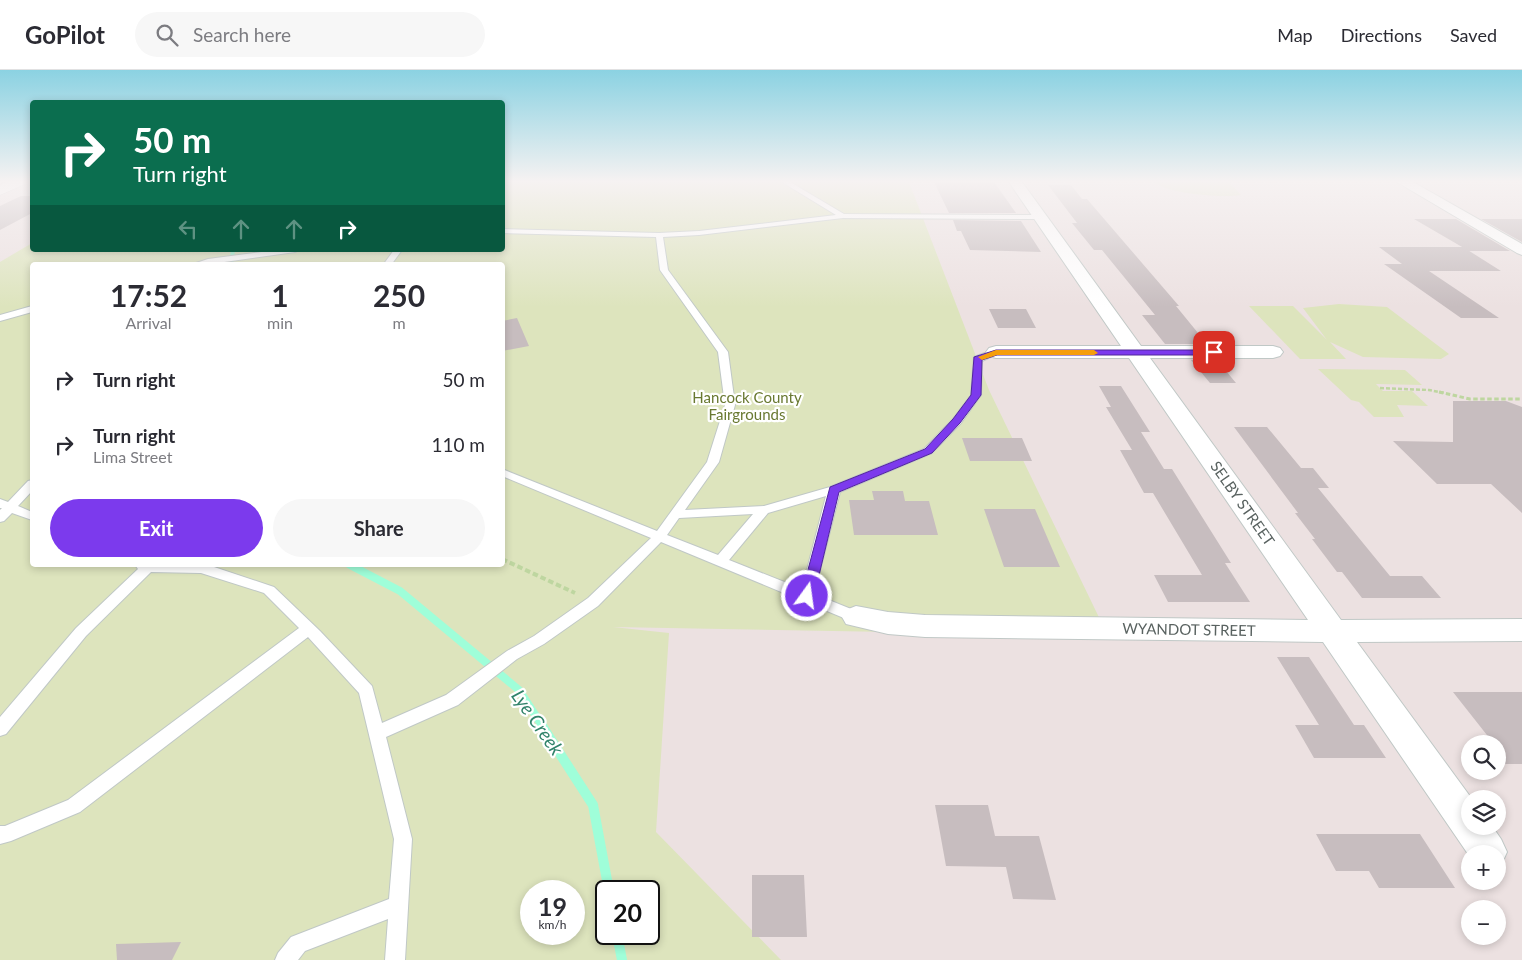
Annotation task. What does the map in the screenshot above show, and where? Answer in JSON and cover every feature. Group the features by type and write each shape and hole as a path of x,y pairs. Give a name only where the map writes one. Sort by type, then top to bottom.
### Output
{"street":[{"name":"SELBY STREET","path":"1045,224 1461,814"},
{"path":"1476,224 1522,250"},
{"path":"996,352 1273,352"},
{"name":"WYANDOT STREET","path":"856,617 888,623 925,626 1333,631 1522,630"}],"lane":[{"path":"505,230 658,235 699,233 780,224"},
{"path":"377,733 452,700 512,655 539,640 593,602 660,536 713,462 730,405 723,352 664,270 658,235"},
{"path":"214,262 282,252"},
{"path":"0,318 30,310"},
{"path":"675,514 764,510 834,490 928,451 957,421 976,395 977,359 996,352"},
{"path":"505,473 856,617"},
{"path":"0,518 5,505 30,486"},
{"path":"807,596 834,490"},
{"path":"5,505 30,515"},
{"path":"721,561 764,510"},
{"path":"0,729 81,632 145,567"},
{"path":"174,567 202,568 269,590 310,629 366,690 403,838 395,960"},
{"path":"0,835 5,835 74,806 310,629"},
{"path":"285,960 298,944 399,905"}],"path":[{"path":"1380,388 1429,390 1470,399 1522,399"},
{"path":"505,560 593,602"}],"green space":[{"name":"Hancock County Fairgrounds","path":"505,224 925,224 989,390 1108,636 613,627 669,633 656,832 781,960 0,960 0,262 30,244 30,252 505,252"},
{"path":"1339,304 1387,307 1449,354 1441,359 1363,357 1330,342 1346,359 1300,359 1249,306 1293,306 1327,340 1303,308"},
{"path":"1318,369 1405,370 1422,385 1376,384 1383,391 1412,391 1428,406 1397,405 1404,417 1374,417 1359,402 1351,400"}],"building":[{"path":"0,224 12,224 0,230"},
{"path":"954,224 1023,224 1041,252 970,250 961,231 957,231"},
{"path":"1072,224 1108,224 1179,306 1176,306 1207,344 1165,344 1142,315 1155,315 1102,250 1094,250"},
{"path":"1422,224 1464,224 1510,251 1469,251"},
{"path":"1489,224 1522,224 1522,242"},
{"path":"1379,247 1463,247 1501,271 1429,271 1499,318 1461,318 1384,264 1402,264"},
{"path":"989,309 1026,309 1036,328 998,328"},
{"path":"517,318 529,346 505,350 505,320"},
{"path":"1191,360 1217,360 1236,383 1210,383"},
{"path":"1099,386 1121,386 1150,432 1141,432 1164,469 1172,469 1231,563 1225,563 1250,602 1168,602 1154,575 1202,575 1153,493 1144,493 1120,450 1132,450 1106,407 1111,407"},
{"path":"1453,401 1506,401 1522,407 1522,513 1491,484 1437,484 1393,441 1453,442"},
{"path":"1234,427 1267,427 1301,468 1313,468 1329,488 1318,488 1390,576 1422,576 1441,598 1362,598 1342,572 1337,572 1312,539 1315,539 1295,513 1298,513"},
{"path":"962,438 1022,438 1032,461 970,461"},
{"path":"872,491 903,491 905,501 929,501 938,535 854,535 849,500 874,500"},
{"path":"984,509 1035,509 1060,567 1004,567"},
{"path":"1277,657 1309,657 1354,725 1364,725 1386,758 1314,758 1295,725 1319,725"},
{"path":"1453,692 1522,692 1522,764 1506,764 1506,735 1487,735"},
{"path":"935,805 988,805 995,836 1039,836 1056,900 1013,899 1006,867 946,866"},
{"path":"1316,834 1420,834 1455,888 1379,888 1369,871 1336,871"},
{"path":"752,875 804,875 807,937 752,937"},
{"path":"181,942 172,960 117,960 116,944"}],"waterway":[{"name":"Lye Creek","path":"231,262 233,252"},
{"name":"Lye Creek","path":"354,567 400,591 519,690 543,727"},
{"name":"Lye Creek","path":"542,726 593,805 607,880"},
{"name":"Lye Creek","path":"619,945 622,960"}],"slow traffic":[{"path":"982,357 996,352 1094,353"}],"route":[{"path":"807,596 834,490 928,451 957,421 976,395 977,359 996,352 1214,352"}]}
